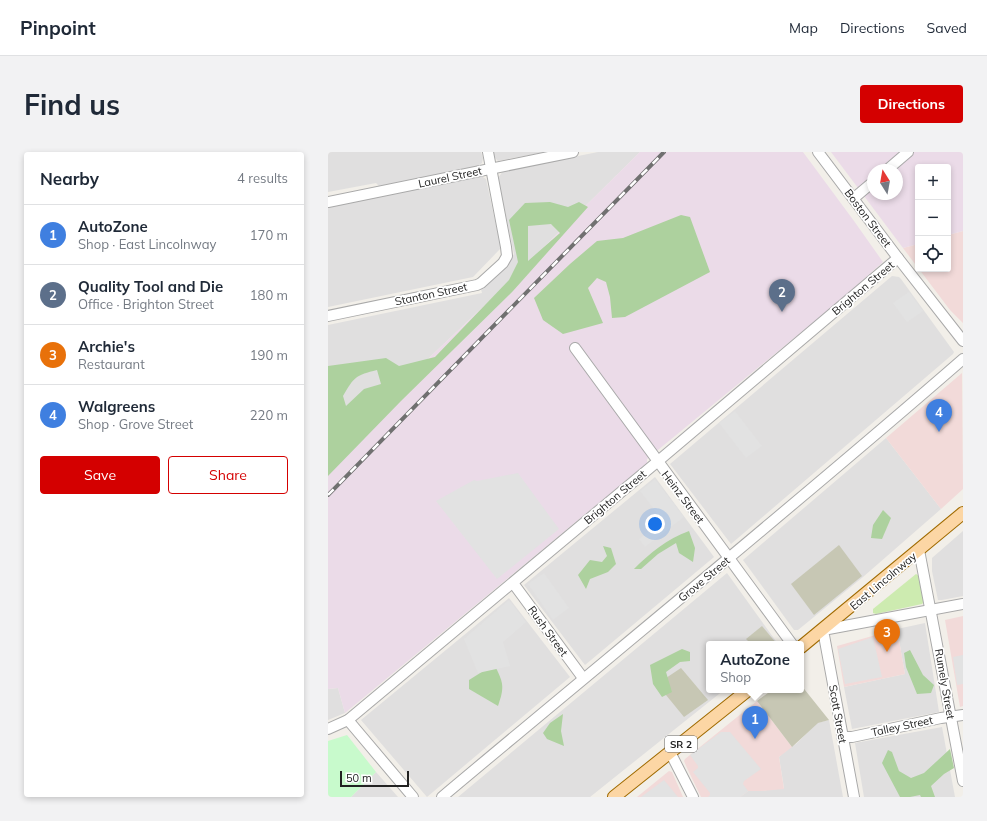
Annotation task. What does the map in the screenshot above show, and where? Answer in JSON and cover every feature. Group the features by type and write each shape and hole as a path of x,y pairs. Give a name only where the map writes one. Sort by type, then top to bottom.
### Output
{"main road":[{"name":"East Lincolnway","path":"804,645 963,513"},
{"name":"SR 2","path":"614,797 744,693"}],"street":[{"path":"488,152 491,168"},
{"name":"Laurel Street","path":"328,202 573,152"},
{"name":"Boston Street","path":"818,152 963,341"},
{"path":"894,164 908,152"},
{"name":"Stanton Street","path":"328,316 481,283 503,263 507,256 491,168"},
{"path":"854,198 867,187"},
{"name":"Brighton Street","path":"328,729 348,720 513,583 898,258"},
{"name":"Heinz Street","path":"575,348 657,462 790,641"},
{"name":"Grove Street","path":"442,797 583,678 729,559 963,359"},
{"name":"Rumely Street","path":"919,550 963,781"},
{"name":"Rush Street","path":"513,583 583,678"},
{"path":"823,630 963,604"},
{"name":"Scott Street","path":"823,630 854,797"},
{"name":"Talley Street","path":"842,737 852,737 963,715"},
{"path":"348,720 413,797"},
{"path":"670,752 693,797"}],"shaded area":[{"path":"328,152 481,152 483,158 482,163 478,166 379,186 376,183 328,192"},
{"path":"493,152 545,152 498,161 494,157"},
{"path":"598,152 640,152 526,266 431,356 328,463 328,325 482,293 481,289 506,267 514,254 498,178 503,171"},
{"path":"640,152 803,152 883,262 838,302 647,459 647,463 345,713 338,688 328,689 328,463 431,356 526,266"},
{"path":"831,152 963,152 963,231 951,234 951,164 915,164 915,245 903,248 867,200"},
{"path":"481,176 486,179 501,248 473,277 328,307 328,207"},
{"path":"963,231 963,323 950,310 921,272 951,272 951,234"},
{"path":"915,245 915,264 903,248"},
{"path":"892,276 899,277 901,279 954,352 953,354 731,544 670,464"},
{"path":"909,292 923,311 907,322 893,303"},
{"path":"962,373 963,489 941,509 886,438"},
{"path":"735,411 762,446 746,458 719,423"},
{"path":"886,438 941,509 863,577 798,630 794,630 743,560"},
{"path":"518,473 559,529 497,579 436,501 474,480 477,481"},
{"path":"655,477 714,557 585,665 524,585"},
{"path":"655,479 684,517 645,547 639,539 663,521 640,491"},
{"path":"963,531 963,596 938,600 932,571 932,558"},
{"path":"839,545 862,576 814,615 791,584"},
{"path":"544,573 569,608 553,620 528,584"},
{"path":"727,573 776,641 706,641 706,693 720,693 590,797 458,797"},
{"path":"509,598 570,677 427,797 361,720"},
{"path":"509,600 526,622 503,642 510,666 478,673 464,639"},
{"path":"963,616 963,706 960,707 945,620"},
{"path":"925,623 939,712 852,729 844,687 905,674 897,629"},
{"path":"762,626 774,641 748,641 746,639"},
{"path":"897,629 905,674 844,687 837,646"},
{"path":"873,637 882,677 845,684 838,649"},
{"path":"963,655 963,684 957,685 953,657"},
{"path":"681,668 708,700 684,717 657,684"},
{"path":"338,688 345,713 328,720 328,689"},
{"path":"804,689 829,720 818,723 792,747 757,701 768,693 804,693"},
{"path":"757,701 792,747 779,757 784,789 748,791 740,797 701,797 684,761 685,759"},
{"path":"829,720 843,797 740,797 748,791 784,788 779,757 786,750 796,744 817,723"},
{"path":"942,727 955,797 864,797 855,743"},
{"path":"721,732 730,732 761,769 744,781 743,784 748,791 740,797 708,797 710,793 693,772 698,768 698,766 690,755"},
{"path":"669,771 672,772 683,797 637,797"},
{"path":"376,772 398,797 351,797"},
{"path":"664,780 678,797 641,797"}],"green space":[{"path":"550,202 568,207 579,202 588,207 513,291 401,401 328,476 328,366 386,358 399,366 435,357 509,280 518,262 509,220 525,203","holes":["551,224 560,233 528,261 528,226","377,370 381,384 364,389 346,406 343,396 353,381 360,375"]},
{"path":"681,215 690,217 710,272 625,317 612,318 610,297 606,282 597,278 588,288 603,323 563,334 543,320 534,298 597,241 623,238"},
{"path":"883,510 891,518 882,539 871,538 873,525"},
{"path":"689,531 695,548 693,562 679,553 676,543 658,554 641,569 634,569 659,547 673,538"},
{"path":"603,546 611,548 616,564 608,572 590,579 586,589 578,575 590,560 602,562 607,556"},
{"path":"916,574 919,576 924,602 922,604 876,614 873,613 873,609"},
{"path":"682,649 690,652 690,661 680,662 666,672 672,692 662,697 653,684 650,665"},
{"path":"910,650 923,675 934,685 931,693 917,694 906,667 904,653"},
{"path":"496,668 502,682 498,706 469,689 469,680 485,670"},
{"path":"563,714 561,731 564,746 547,739 543,733 550,723"},
{"path":"347,735 376,772 351,797 328,797 328,741"},
{"path":"950,749 954,768 944,774 931,786 935,797 921,797 920,795 900,797 882,763 888,750 892,752 899,771 911,778 924,773"}],"railway":[{"path":"328,495 664,152"}],"place":[{"name":"Quality Tool and Die","path":"782,312"},
{"name":"Walgreens","path":"939,432"},
{"name":"Archie's","path":"887,652"},
{"name":"AutoZone","path":"755,739"}]}
